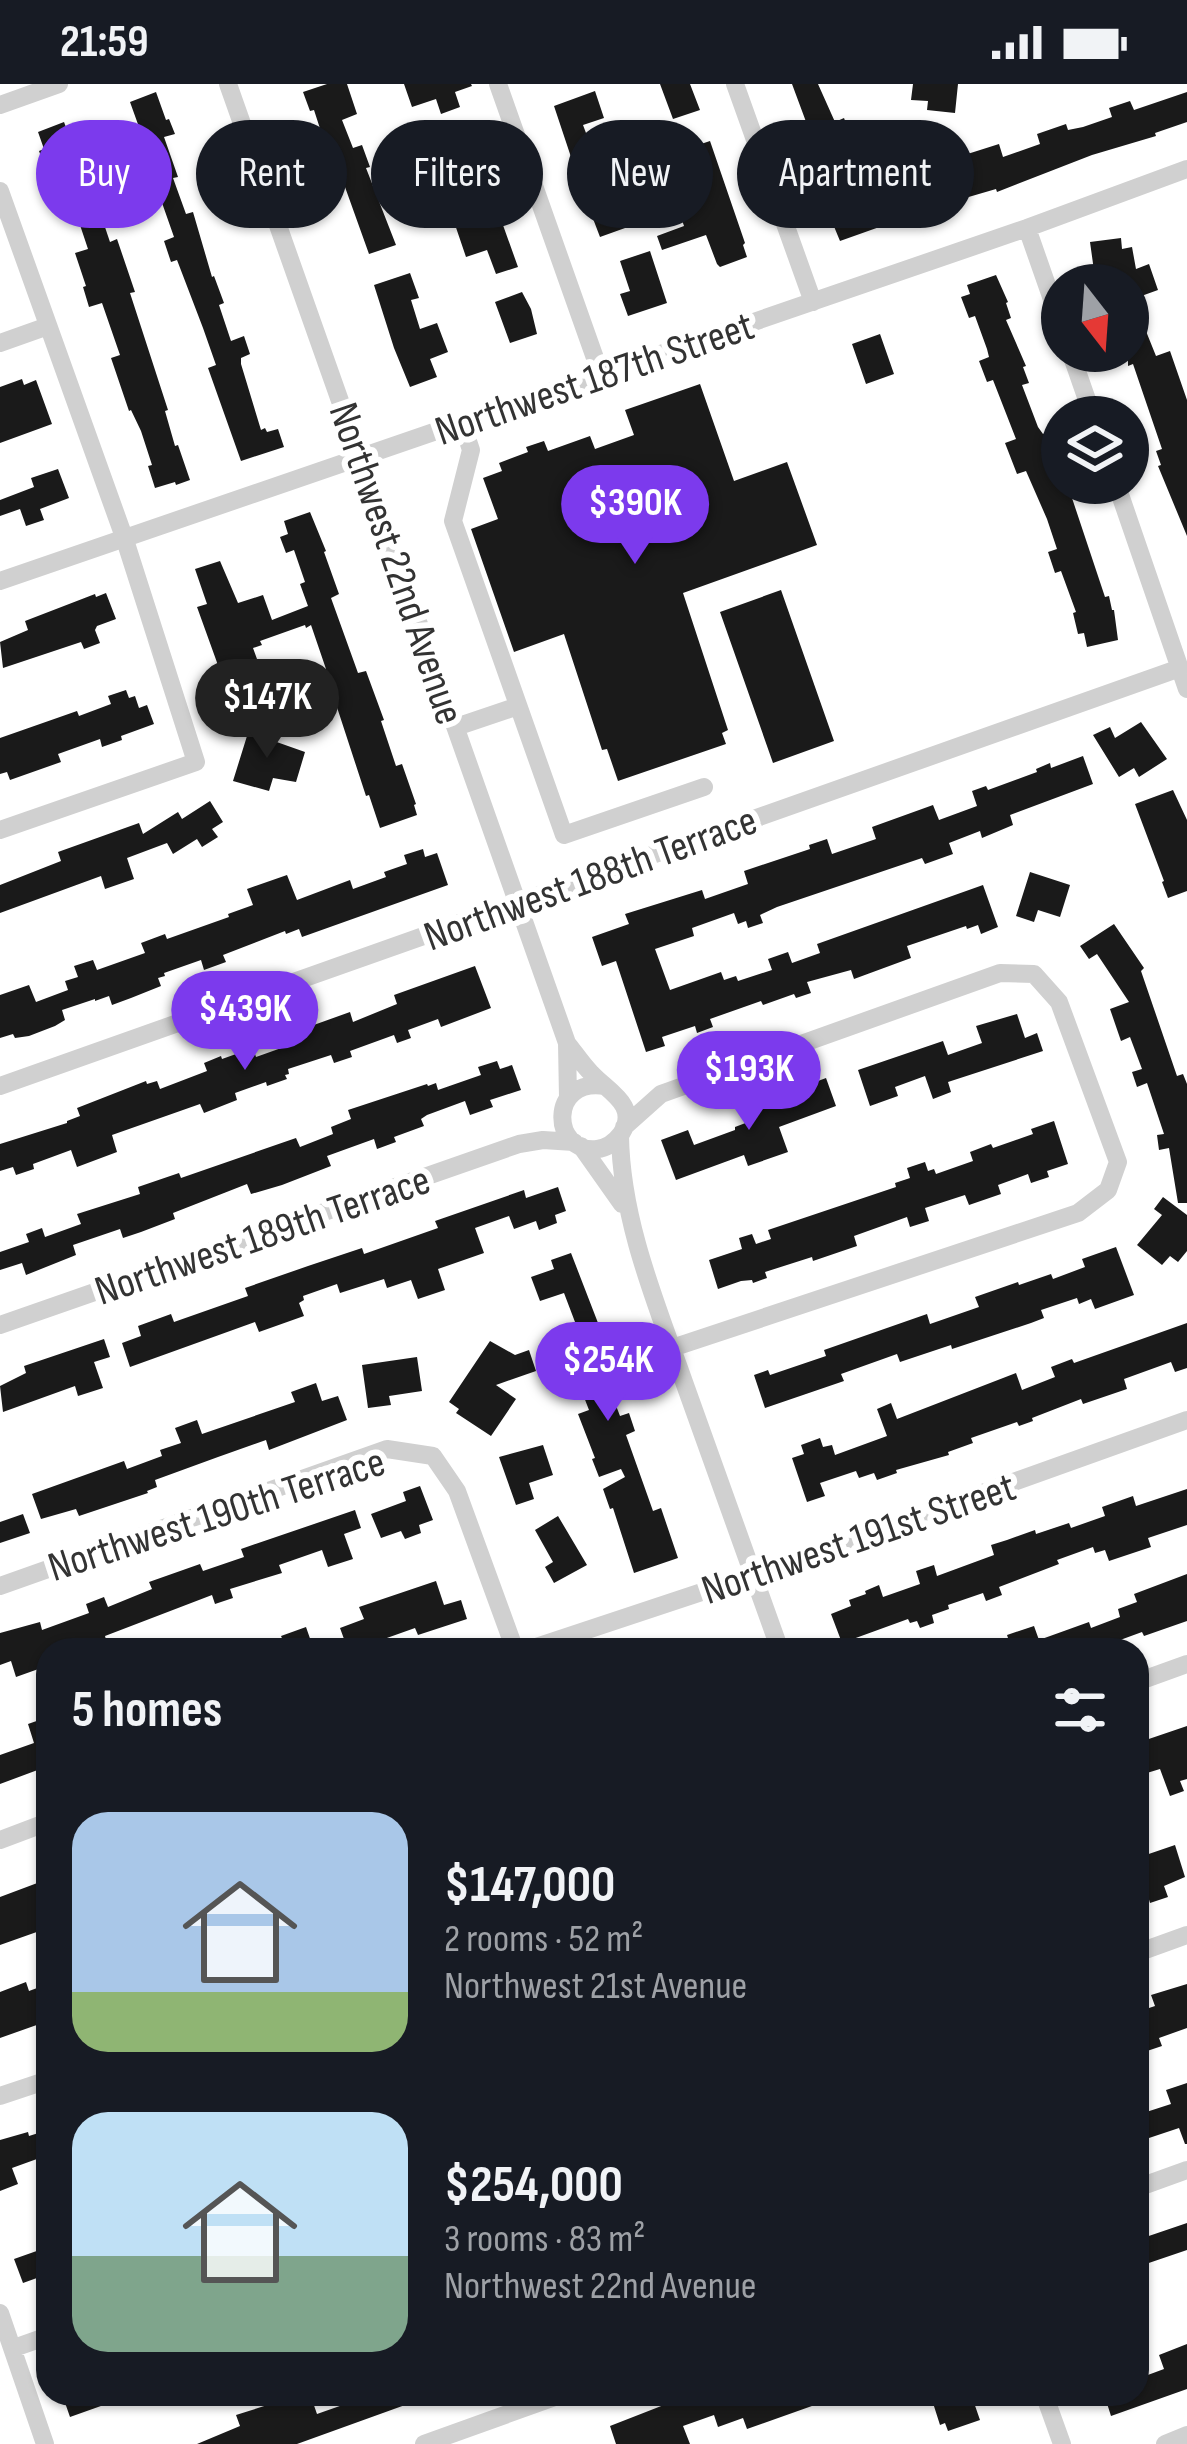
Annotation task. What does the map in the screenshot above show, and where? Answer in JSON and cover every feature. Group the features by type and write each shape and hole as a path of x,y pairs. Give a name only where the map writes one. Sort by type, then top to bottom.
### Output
{"street":[{"path":"0,105 59,84"},
{"name":"Northwest 22nd Avenue","path":"228,84 567,1043 608,1088"},
{"path":"498,84 601,374"},
{"path":"735,84 813,302"},
{"name":"Northwest 187th Street","path":"0,581 1028,228 1187,169"},
{"path":"0,191 124,537 196,762 0,830"},
{"path":"1028,228 1041,266"},
{"path":"0,343 49,326"},
{"path":"463,422 471,450 453,521 564,835 704,787"},
{"path":"1123,504 1187,689"},
{"name":"Northwest 188th Terrace","path":"0,1086 1180,668"},
{"path":"456,727 518,706"},
{"path":"578,1144 597,1149 608,1146 661,1094 1000,973 1034,974 1059,1002 1118,1162 1108,1190 1078,1213 672,1348"},
{"name":"Northwest 22nd Avenue","path":"565,1104 567,1043"},
{"path":"628,1213 563,1127 565,1104 584,1086 661,1094"},
{"path":"608,1088 625,1108 620,1164 628,1213 776,1638"},
{"name":"Northwest 189th Terrace","path":"524,1143 565,1104"},
{"name":"Northwest 189th Terrace","path":"0,1325 524,1143 558,1140 578,1144"},
{"name":"Northwest 191st Street","path":"563,1638 1187,1420"},
{"name":"Northwest 190th Terrace","path":"0,1586 387,1449 433,1456 457,1491 511,1638"},
{"path":"1149,1678 1187,1664"},
{"path":"0,1840 36,1826"},
{"path":"1149,1949 1187,1935"},
{"path":"0,2096 36,2084"},
{"path":"1149,2184 1187,2170"},
{"path":"0,2313 45,2444"},
{"path":"14,2348 36,2340"},
{"path":"424,2444 530,2406"},
{"path":"1049,2406 1063,2444"},
{"path":"1165,2444 1187,2435"}],"building":[{"path":"347,84 357,114 342,120 317,120 303,92"},
{"path":"404,84 472,86 455,92 460,107 441,114 436,99 412,107"},
{"path":"660,84 690,84 700,110 673,119"},
{"path":"792,84 818,84 834,120 805,120"},
{"path":"913,84 958,84 955,113 927,110 928,101 911,100"},
{"path":"595,91 604,118 567,120 567,145 554,106"},
{"path":"156,92 166,120 136,120 130,102"},
{"path":"1187,92 1187,122 974,195 974,152 999,144 1003,157 1040,144 1037,134 1112,117 1109,108 1130,101 1134,110"},
{"path":"347,133 353,148 362,145 370,167 366,168 371,181 371,228 389,228 396,245 369,254 347,193"},
{"path":"713,150 747,257 720,267 706,235 662,250 657,236 679,228 713,228"},
{"path":"172,160 186,214 193,212 224,303 219,305 231,341 244,336 250,354 241,358 241,364 261,430 278,429 284,447 241,461 208,368 216,365 177,260 171,262 164,241 174,237"},
{"path":"81,228 105,228 110,242 117,239 175,446 190,480 155,488 141,431 111,358 120,355 102,303 89,307 83,287 75,253 88,249"},
{"path":"456,228 504,228 518,267 496,274 487,250 466,257"},
{"path":"597,228 625,228 600,237"},
{"path":"835,228 877,228 840,241"},
{"path":"1121,238 1122,249 1132,247 1135,264 1093,264 1090,242"},
{"path":"650,251 667,303 628,316 620,294 630,291 620,261"},
{"path":"1149,264 1158,290 1149,293"},
{"path":"410,273 419,298 411,300 420,329 437,323 448,352 430,359 437,377 410,387 374,285"},
{"path":"996,275 1008,302 1011,318 1006,320 1029,383 1022,385 1041,431 1041,504 1074,504 1105,597 1109,596 1114,610 1118,640 1087,647 1084,633 1078,634 1076,612 1061,571 1055,573 1048,552 1057,549 1047,519 1026,471 1017,474 1005,443 1016,439 993,380 987,382 979,361 989,357 975,316 969,318 961,297 970,294 967,285"},
{"path":"522,292 537,334 510,343 495,302"},
{"path":"880,334 894,374 866,384 852,344"},
{"path":"1149,339 1156,356 1170,351 1187,400 1187,536 1158,466 1156,451 1162,449 1149,396 1144,396 1136,372 1149,372"},
{"path":"22,379 24,385 36,380 52,424 0,443 0,387"},
{"path":"700,384 734,481 787,462 817,545 683,593 728,730 722,733 726,744 618,781 607,749 602,750 564,634 514,652 471,529 498,519 483,478 502,471 499,463 544,441 548,451 590,436 595,449 634,435 625,410"},
{"path":"58,469 69,498 40,509 44,520 26,526 20,509 0,516 0,500 34,487 31,478"},
{"path":"310,512 339,594 331,598 358,673 366,671 396,766 402,764 416,804 417,815 380,828 332,692 326,695 318,672 326,669 311,625 260,641 262,645 253,648 257,659 248,662 255,683 228,693 197,607 207,604 195,569 220,561 238,603 263,595 272,620 308,606 294,550 286,553 280,537 288,534 284,521"},
{"path":"781,590 834,741 773,763 720,612"},
{"path":"106,593 116,619 97,626 100,643 84,649 81,642 3,668 0,642 28,630 25,621"},
{"path":"126,690 129,698 135,696 139,708 147,705 154,724 102,747 100,739 58,754 61,762 10,780 7,772 0,774 0,738 111,704 108,696"},
{"path":"1141,722 1167,759 1139,777 1134,768 1119,777 1093,735 1110,727 1115,738"},
{"path":"252,727 273,733 271,740 305,752 296,782 273,778 269,791 233,781"},
{"path":"1083,756 1093,784 1010,815 1013,825 982,838 980,831 949,843 953,854 925,864 922,858 777,907 760,915 763,923 748,928 746,921 738,924 734,913 692,928 694,936 655,949 670,990 721,972 724,980 736,976 738,981 772,970 768,959 788,952 792,963 820,953 817,944 983,885 998,927 981,934 978,925 966,926 907,946 911,958 854,979 851,970 807,982 811,993 763,1005 761,1001 710,1019 713,1027 697,1033 695,1026 662,1037 665,1046 646,1052 616,961 602,966 592,937 629,924 625,914 702,890 705,899 748,884 744,871 827,839 832,854 876,839 872,827 933,805 939,820 977,806 972,791 986,786 988,790 1050,763 1051,768"},
{"path":"1173,790 1187,820 1187,891 1168,898 1135,804"},
{"path":"210,801 223,822 212,829 218,837 202,847 197,839 173,854 167,843 127,858 134,879 105,889 101,876 0,913 0,885 61,861 58,852 139,823 143,834 178,812 182,819"},
{"path":"423,849 425,857 437,853 448,885 302,937 299,929 285,931 223,955 226,962 204,970 201,960 164,973 158,978 161,986 131,998 112,1005 109,996 95,999 62,1010 65,1020 55,1026 29,1036 0,1038 0,995 29,985 36,1002 68,990 65,981 78,977 74,966 93,960 97,970 145,953 141,943 229,917 253,905 247,889 287,875 297,900 350,880 353,889 386,877 384,872 407,864 404,855"},
{"path":"1030,872 1070,885 1060,917 1038,910 1034,922 1016,916"},
{"path":"1114,924 1144,968 1141,971 1177,1076 1183,1074 1187,1084 1187,1203 1178,1203 1169,1148 1159,1150 1157,1135 1164,1134 1147,1083 1137,1087 1132,1072 1142,1069 1130,1037 1121,1041 1110,1009 1129,1002 1097,954 1089,959 1080,946"},
{"path":"475,966 491,1008 441,1027 438,1019 408,1030 411,1038 397,1043 394,1035 350,1051 352,1057 334,1063 331,1055 288,1069 287,1079 235,1093 237,1100 204,1113 200,1104 112,1135 117,1152 77,1167 71,1150 16,1175 13,1167 0,1171 0,1144 67,1123 80,1116 77,1108 146,1081 157,1081 160,1089 207,1071 204,1063 221,1056 253,1048 256,1057 301,1041 297,1031 350,1012 353,1022 397,1004 394,995"},
{"path":"1017,1014 1025,1038 1037,1033 1043,1051 948,1082 951,1092 933,1099 925,1076 895,1087 898,1096 870,1106 858,1070 943,1041 948,1055 982,1043 976,1026"},
{"path":"497,1061 500,1069 512,1065 521,1090 490,1100 493,1107 470,1115 465,1101 427,1115 421,1119 424,1126 394,1137 396,1142 377,1149 374,1139 327,1156 331,1166 282,1185 251,1194 247,1184 173,1213 175,1219 141,1232 123,1238 120,1229 73,1245 76,1255 26,1275 22,1263 0,1270 0,1252 29,1242 26,1234 42,1228 45,1237 81,1224 77,1214 140,1194 138,1187 179,1173 181,1178 296,1138 300,1147 333,1134 331,1127 351,1119 348,1110 427,1084 436,1083 438,1090 481,1075 478,1067"},
{"path":"826,1078 836,1106 779,1127 788,1152 748,1166 744,1155 676,1180 661,1140 688,1130 694,1145 735,1130 756,1119 752,1107"},
{"path":"1054,1121 1068,1164 1047,1171 1049,1177 1031,1183 1028,1174 998,1185 1001,1194 969,1205 965,1195 925,1208 929,1221 910,1227 907,1217 854,1236 857,1246 765,1272 767,1278 753,1283 741,1281 718,1289 709,1260 742,1249 739,1238 752,1234 756,1244 771,1239 768,1230 896,1187 895,1183 910,1178 907,1168 925,1162 928,1171 934,1169 936,1174 973,1161 970,1152 1033,1134 1031,1129"},
{"path":"558,1187 566,1211 555,1215 557,1223 539,1230 536,1221 514,1229 509,1216 475,1228 484,1253 438,1269 445,1290 418,1299 411,1280 387,1288 384,1279 340,1293 337,1284 303,1296 299,1303 304,1316 259,1332 255,1322 130,1367 122,1343 141,1336 138,1326 171,1314 174,1322 248,1296 245,1288 362,1248 364,1254 438,1228 435,1221 524,1190 526,1198"},
{"path":"1163,1197 1187,1215 1187,1251 1178,1262 1170,1256 1162,1265 1137,1245 1162,1215 1154,1209"},
{"path":"1116,1247 1134,1295 1095,1309 1091,1299 1079,1304 1077,1298 1041,1310 1044,1318 1031,1323 900,1362 897,1354 841,1374 844,1381 765,1408 754,1375 768,1370 770,1375 826,1356 824,1350 927,1314 930,1324 979,1307 975,1297 1051,1274 1053,1279 1085,1267 1082,1259"},
{"path":"571,1253 610,1354 606,1356 610,1366 602,1369 620,1416 629,1413 635,1431 626,1435 653,1511 661,1508 678,1558 634,1573 603,1489 625,1477 621,1469 599,1477 578,1414 589,1410 582,1392 590,1389 577,1354 569,1357 562,1340 571,1337 566,1325 575,1322 564,1293 540,1301 531,1277 554,1269 551,1260"},
{"path":"1187,1323 1187,1368 1175,1372 1171,1362 1124,1379 1127,1389 1083,1404 1081,1399 1019,1426 1017,1422 971,1438 973,1443 949,1455 877,1480 874,1473 859,1478 856,1471 820,1483 825,1496 807,1502 792,1458 804,1454 801,1445 820,1438 823,1447 832,1445 835,1455 887,1436 877,1409 891,1403 897,1419 1016,1373 1022,1390 1055,1377 1051,1367"},
{"path":"104,1339 110,1357 94,1362 103,1388 78,1396 75,1386 3,1412 0,1386 26,1373 24,1366"},
{"path":"490,1341 515,1355 529,1350 536,1371 496,1385 516,1399 491,1436 456,1413 459,1409 449,1402"},
{"path":"417,1357 422,1391 389,1396 391,1405 368,1408 362,1365"},
{"path":"316,1383 322,1401 338,1396 347,1420 269,1450 266,1440 218,1457 155,1480 157,1487 148,1493 79,1516 76,1509 41,1519 32,1494 124,1461 127,1469 162,1456 160,1450 181,1443 175,1428 197,1420 202,1434 295,1402 291,1392"},
{"path":"543,1445 553,1475 529,1483 534,1499 516,1505 499,1457"},
{"path":"420,1486 433,1520 419,1525 421,1533 405,1539 401,1531 381,1538 371,1514 406,1501 403,1492"},
{"path":"1187,1489 1187,1525 1148,1538 1151,1547 1109,1561 1105,1550 1095,1553 1093,1547 1057,1560 1059,1564 999,1587 1002,1595 986,1601 983,1593 948,1605 949,1609 932,1615 934,1623 920,1628 917,1621 908,1619 856,1638 840,1638 831,1614 851,1606 849,1600 865,1591 879,1585 883,1597 920,1584 916,1571 934,1565 937,1576 994,1555 991,1545 1035,1530 1036,1534 1069,1523 1071,1528 1105,1516 1102,1507 1133,1496 1136,1506"},
{"path":"355,1510 361,1528 344,1534 353,1559 328,1567 322,1550 279,1565 282,1573 230,1589 233,1598 215,1604 212,1595 106,1638 36,1638 36,1670 16,1677 11,1661 0,1665 0,1633 40,1622 42,1630 89,1613 86,1604 104,1597 108,1607 152,1589 149,1582 200,1564 203,1571 244,1557 241,1549"},
{"path":"23,1514 30,1533 0,1543 0,1522"},
{"path":"558,1516 587,1565 554,1583 545,1567 553,1562 535,1530"},
{"path":"1187,1574 1187,1621 1144,1636 1142,1632 1126,1638 1045,1638 1120,1617 1118,1609 1137,1602 1134,1594"},
{"path":"436,1581 444,1605 461,1600 467,1619 418,1635 415,1628 387,1638 344,1638 340,1628 364,1619 359,1607"},
{"path":"1034,1626 1038,1638 1008,1638 1007,1635"},
{"path":"306,1627 310,1638 282,1638"},
{"path":"36,1721 36,1771 0,1784 0,1755 34,1743 28,1724"},
{"path":"1187,1726 1187,1779 1180,1781 1184,1791 1170,1796 1160,1769 1149,1772 1149,1739"},
{"path":"1175,1845 1185,1877 1164,1886 1168,1897 1150,1903 1149,1900 1149,1854"},
{"path":"36,1884 36,1932 0,1945 0,1897"},
{"path":"26,1982 29,1991 36,1988 36,2025 0,2038 0,1992"},
{"path":"1187,1984 1187,2028 1159,2038 1162,2046 1149,2050 1149,2008 1155,2006 1151,1995"},
{"path":"1187,2083 1187,2144 1179,2128 1149,2138 1149,2111 1171,2104 1166,2090"},
{"path":"28,2132 29,2136 36,2134 36,2159 12,2168 18,2184 0,2191 0,2140"},
{"path":"1187,2223 1187,2250 1149,2263 1149,2236"},
{"path":"36,2251 36,2278 23,2283 14,2259"},
{"path":"1187,2344 1187,2389 1149,2402 1149,2375 1164,2369 1159,2355"},
{"path":"66,2406 101,2406 70,2417"},
{"path":"264,2406 314,2406 317,2414 340,2406 402,2406 297,2444 197,2444 240,2426 236,2415"},
{"path":"661,2406 812,2406 747,2429 743,2418 718,2427 714,2415 683,2426 690,2444 616,2444 610,2426"},
{"path":"934,2406 975,2406 980,2420 948,2431 945,2423 940,2425"},
{"path":"1108,2406 1139,2406 1111,2416"}]}
